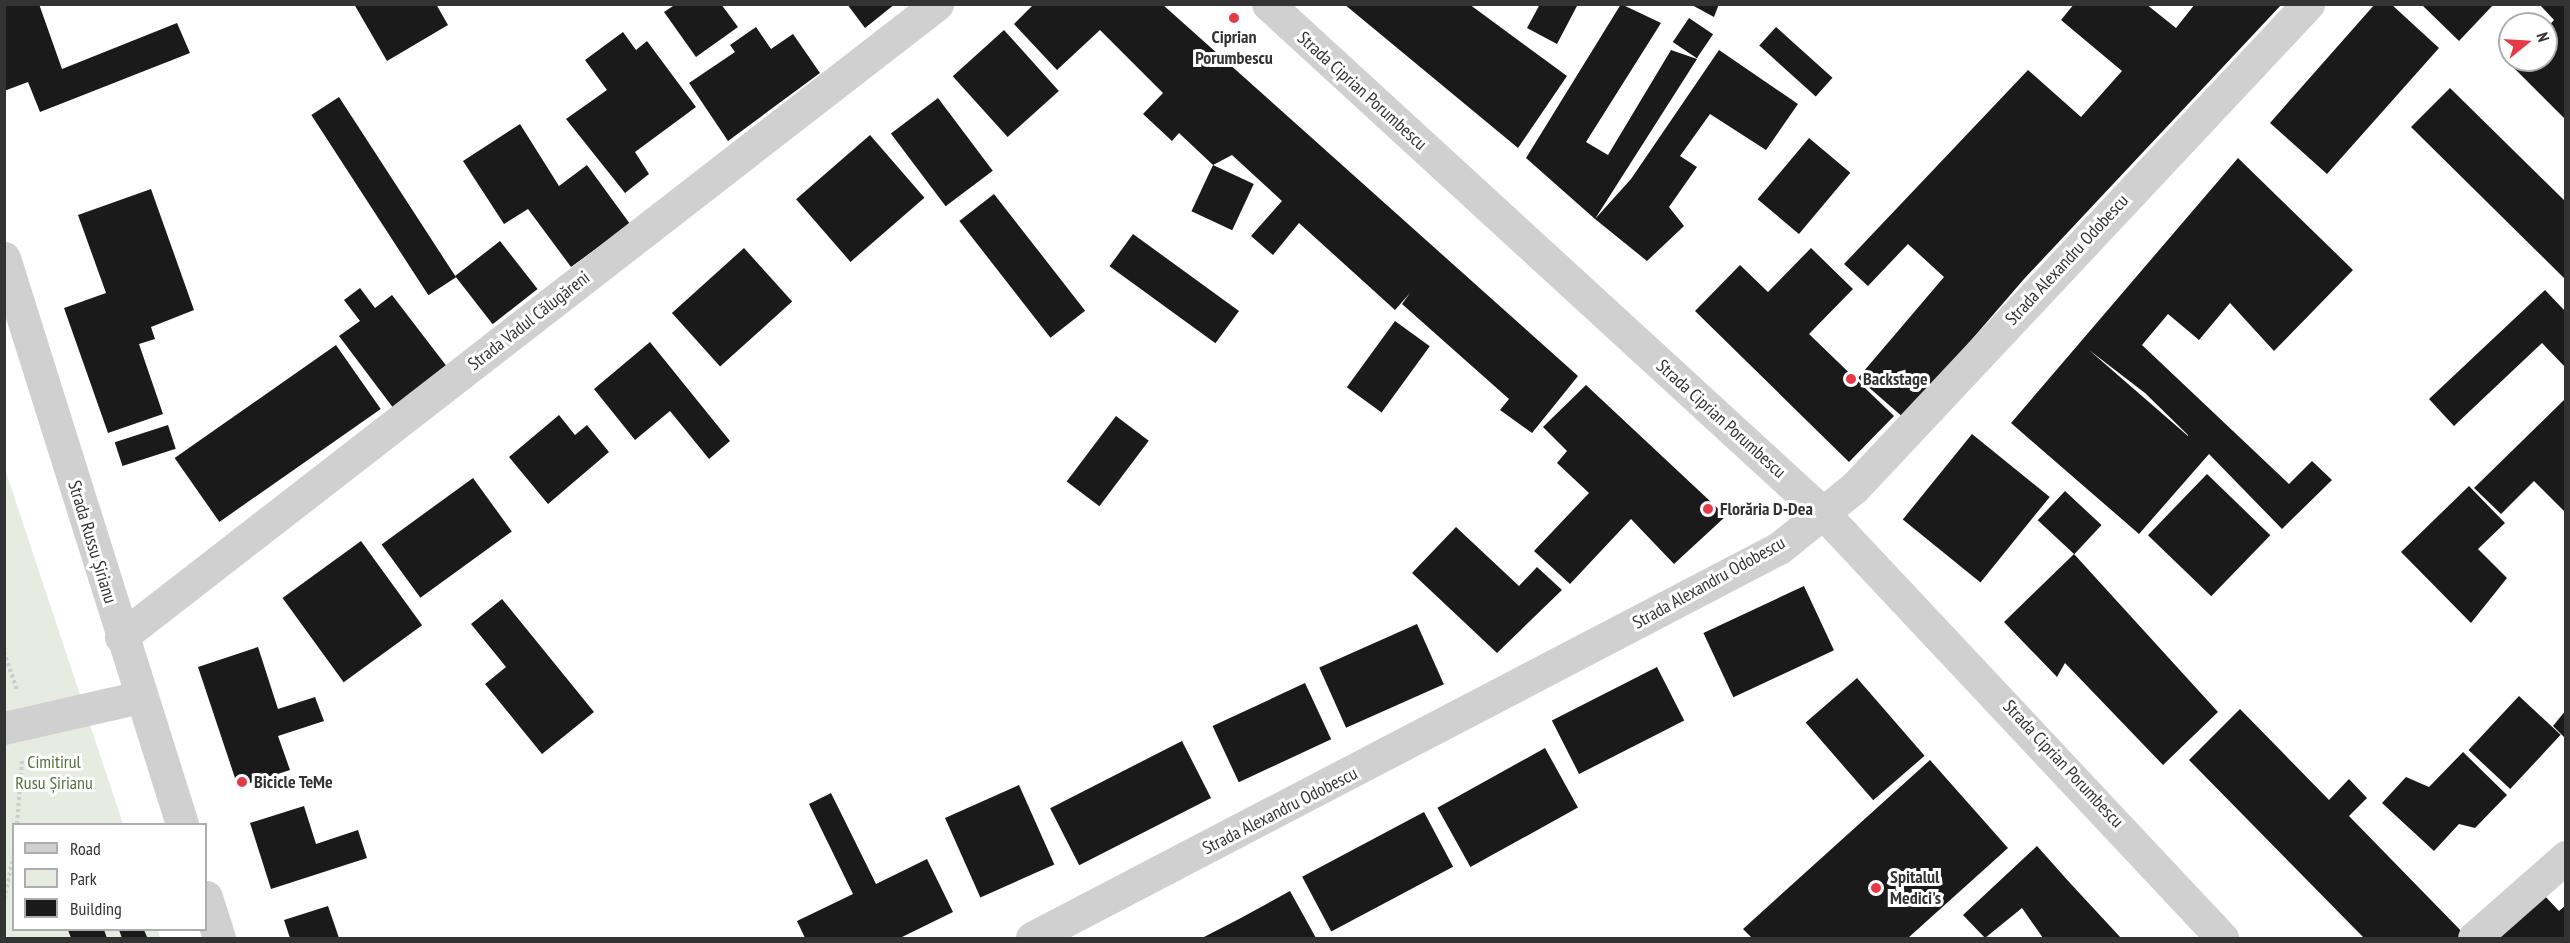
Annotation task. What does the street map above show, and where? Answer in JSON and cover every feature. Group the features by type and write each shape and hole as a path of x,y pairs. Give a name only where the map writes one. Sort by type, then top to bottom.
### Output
{"street":[{"name":"Strada Vadul Călugăreni","path":"121,637 937,4"},
{"name":"Strada Ciprian Porumbescu","path":"1268,4 1824,514 2222,939"},
{"name":"Strada Alexandru Odobescu","path":"1032,939 1779,548 1824,514 2308,4"},
{"name":"Strada Russu Șirianu","path":"4,258 121,637 181,823"},
{"path":"4,728 140,697"},
{"path":"2479,934 2565,857"},
{"path":"207,900 219,939"}],"path":[{"path":"4,899 12,864"}],"green space":[{"name":"Cimitirul Rusu Șirianu","path":"4,466 123,823 12,823 12,931 158,931 160,938 5,938"}],"building":[{"path":"4,4 39,4 62,69 177,23 190,53 40,112 28,82 4,91"},
{"path":"354,4 436,4 448,25 387,61"},
{"path":"676,4 721,4 738,27 696,57 664,12"},
{"path":"847,4 895,4 865,28"},
{"path":"1034,4 1162,4 1578,376 1532,433 1500,410 1509,399 1402,304 1410,293 1395,310 1299,223 1273,255 1251,236 1282,201 1232,155 1213,165 1179,133 1172,141 1143,114 1163,93 1100,30 1057,70 1014,24"},
{"path":"1344,4 1469,4 1567,76 1518,148"},
{"path":"1540,4 1578,4 1557,44 1527,28"},
{"path":"1621,4 1661,23 1586,142 1608,155 1671,50 1697,59 1595,219 1526,158"},
{"path":"1690,4 1719,4 1714,17"},
{"path":"2074,4 2146,4 2176,28 2195,4 2282,4 2024,279 1904,418 1858,378 1944,277 1908,244 1868,286 1844,264 2028,70 2081,117 2122,71 2061,20"},
{"path":"2375,4 2391,4 2439,48 2327,174 2270,123"},
{"path":"2421,4 2494,4 2459,41"},
{"path":"2539,4 2566,4 2566,120 2518,72 2558,72 2558,12 2546,12"},
{"path":"1689,18 1713,34 1697,58 1673,42"},
{"path":"756,27 771,49 793,34 820,73 728,141 689,83 735,52 730,45"},
{"path":"1776,27 1832,78 1816,96 1759,46"},
{"path":"1004,30 1059,91 1008,137 953,76"},
{"path":"623,32 636,50 647,41 696,107 635,152 649,174 625,193 566,119 607,90 585,60"},
{"path":"1719,50 1798,104 1766,150 1710,114 1680,156 1697,167 1669,207 1684,226 1647,261 1595,219 1631,179"},
{"path":"2450,88 2566,202 2566,280 2411,127"},
{"path":"339,97 456,277 428,295 311,115"},
{"path":"938,98 993,171 946,206 891,134"},
{"path":"520,124 559,186 587,165 630,224 571,267 528,209 504,224 463,161"},
{"path":"870,135 924,198 850,262 796,199"},
{"path":"1809,138 1850,173 1799,234 1758,199"},
{"path":"2238,158 2353,270 2274,351 2230,303 2199,340 2168,314 2142,345 2289,484 2312,461 2332,480 2282,529 2209,454 2139,534 2011,423","holes":["2089,350 2145,393 2188,436"]},
{"path":"1213,165 1254,184 1232,230 1191,211"},
{"path":"151,189 194,310 151,327 155,339 139,344 163,414 108,433 64,308 106,293 78,215"},
{"path":"994,194 1085,311 1050,338 959,221"},
{"path":"1133,234 1239,311 1215,343 1109,266"},
{"path":"500,241 538,289 493,324 455,276"},
{"path":"744,248 792,302 720,366 672,313"},
{"path":"1811,248 1853,289 1809,334 1894,416 1849,462 1695,311 1740,265 1768,292"},
{"path":"360,288 375,308 392,295 448,368 394,409 339,336 360,321 344,300"},
{"path":"2545,290 2566,312 2566,368 2542,343 2454,426 2429,399"},
{"path":"1395,321 1430,346 1382,413 1347,387"},
{"path":"650,342 730,441 709,459 670,411 635,440 594,389"},
{"path":"336,345 381,409 219,522 175,458"},
{"path":"1586,385 1726,516 1674,564 1631,519 1570,584 1534,551 1589,493 1557,463 1567,451 1543,427"},
{"path":"2566,398 2566,513 2534,481 2501,514 2474,488"},
{"path":"559,415 575,435 587,425 609,452 548,504 509,457"},
{"path":"1116,416 1149,441 1099,506 1067,481"},
{"path":"168,425 176,449 122,466 115,442"},
{"path":"1972,434 2050,497 1980,582 1903,519"},
{"path":"2207,474 2270,535 2211,596 2148,535"},
{"path":"473,478 512,531 420,598 382,544"},
{"path":"2469,486 2505,523 2478,549 2507,578 2471,623 2401,552"},
{"path":"2065,491 2102,525 2074,554 2038,520"},
{"path":"1456,527 1519,586 1537,567 1562,590 1497,653 1412,573"},
{"path":"361,541 422,625 344,682 283,598"},
{"path":"2074,554 2218,712 2163,765 2065,663 2057,677 2004,622"},
{"path":"1804,586 1834,650 1733,697 1703,633"},
{"path":"502,599 594,712 542,754 485,684 506,667 471,624"},
{"path":"1417,624 1444,684 1346,728 1319,668"},
{"path":"258,647 278,709 315,697 324,721 278,736 290,770 238,787 198,667"},
{"path":"1657,667 1684,720 1579,774 1552,721"},
{"path":"1857,678 1925,756 1873,800 1806,723"},
{"path":"1305,683 1331,739 1239,782 1213,726"},
{"path":"2519,696 2561,735 2510,789 2469,750"},
{"path":"2240,709 2329,800 2349,779 2367,798 2349,816 2468,938 2364,938 2189,760"},
{"path":"2566,710 2566,739 2553,726"},
{"path":"1182,741 1211,798 1079,865 1050,808"},
{"path":"1545,748 1578,807 1470,867 1437,808"},
{"path":"2463,752 2507,795 2475,828 2459,824 2434,851 2382,803 2406,777 2429,787"},
{"name":"Spitalul Medici's","path":"1930,760 2008,848 1908,938 1752,938 1743,929"},
{"path":"1019,785 1054,864 980,897 945,818"},
{"path":"831,793 876,884 927,859 953,912 900,938 805,938 797,921 853,894 809,804"},
{"path":"304,806 316,844 358,830 367,858 271,889 250,823"},
{"path":"1424,812 1453,867 1331,932 1302,877"},
{"path":"2037,846 2121,938 2043,938 2022,908 1985,938 1963,915"},
{"path":"1290,891 1316,938 1202,938 1239,919"},
{"path":"2543,894 2559,911 2566,905 2566,938 2499,938"},
{"path":"328,906 339,938 290,938 284,920"},
{"path":"68,931 104,931 107,938 71,938"},
{"path":"119,931 144,931 147,937 122,938"}],"place":[{"name":"Ciprian Porumbescu","path":"1234,18"},
{"name":"Backstage","path":"1851,379"},
{"name":"Florăria D-Dea","path":"1708,509"},
{"name":"Bicicle TeMe","path":"242,782"},
{"name":"Spitalul Medici's","path":"1876,888"}]}
